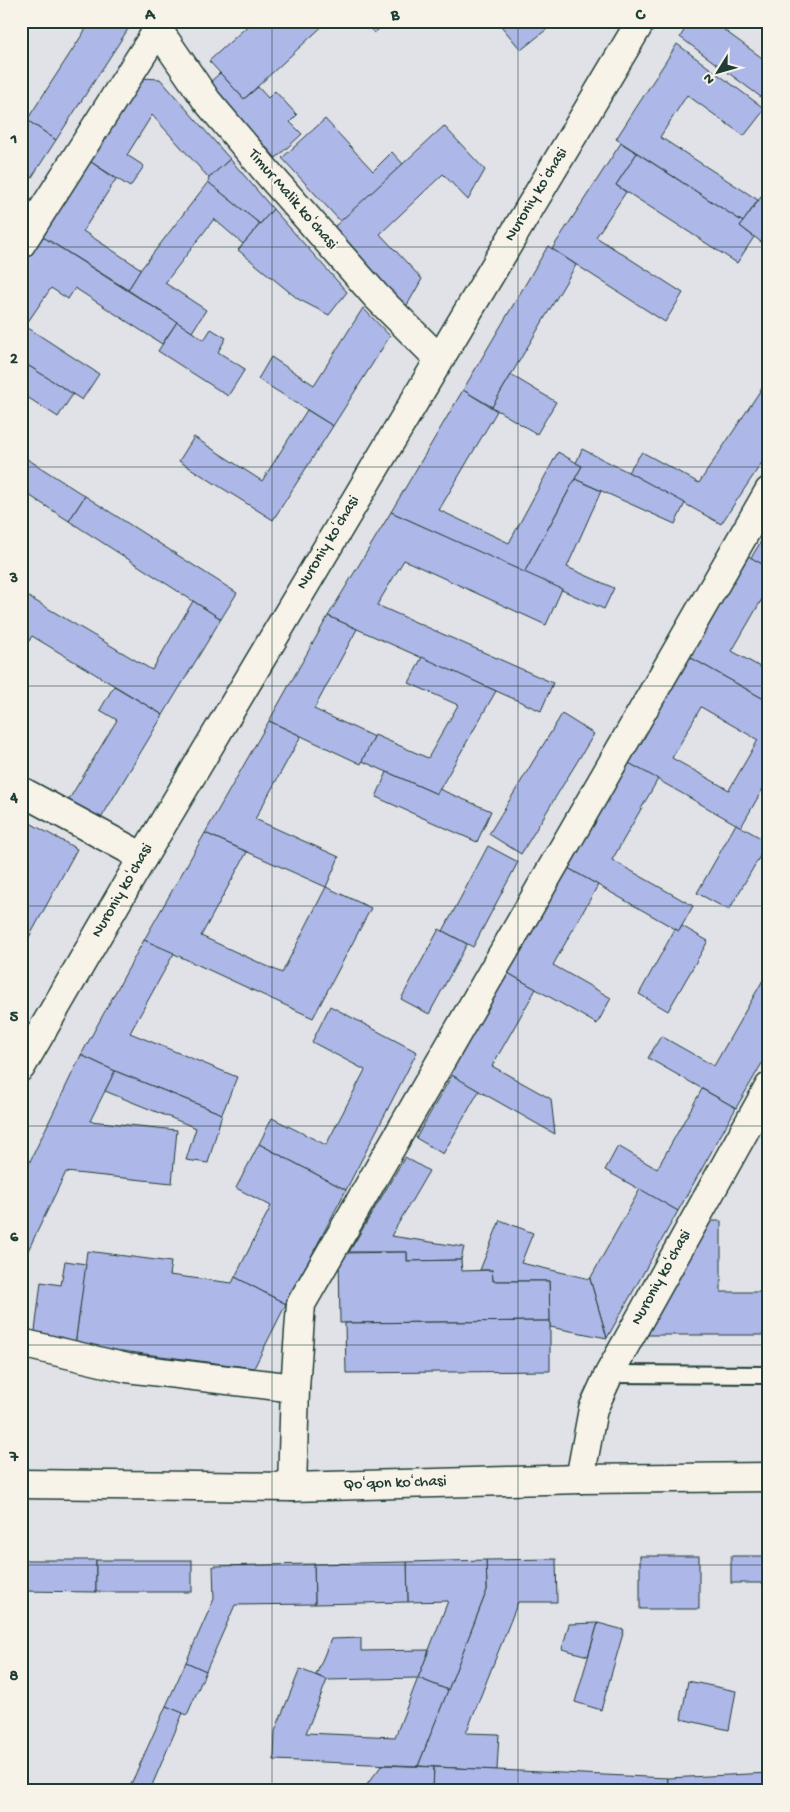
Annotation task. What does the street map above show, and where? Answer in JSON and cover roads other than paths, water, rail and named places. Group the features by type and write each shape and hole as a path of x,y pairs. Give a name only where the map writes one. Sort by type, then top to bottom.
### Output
{"street":[{"name":"Nuroniy koʻchasi","path":"21,1067 143,857 641,21"},
{"name":"Timur Malik koʻchasi","path":"21,244 154,26 207,101 272,179 376,296 439,359"},
{"path":"292,1487 295,1388 301,1304 769,491"},
{"path":"21,791 143,857"},
{"name":"Nuroniy koʻchasi","path":"580,1479 593,1409 609,1374 769,1087"},
{"path":"21,1343 127,1368 295,1388"},
{"name":"Qoʻqon koʻchasi","path":"21,1484 292,1487 580,1479 769,1477"}],"lane":[{"path":"609,1374 769,1375"}]}
